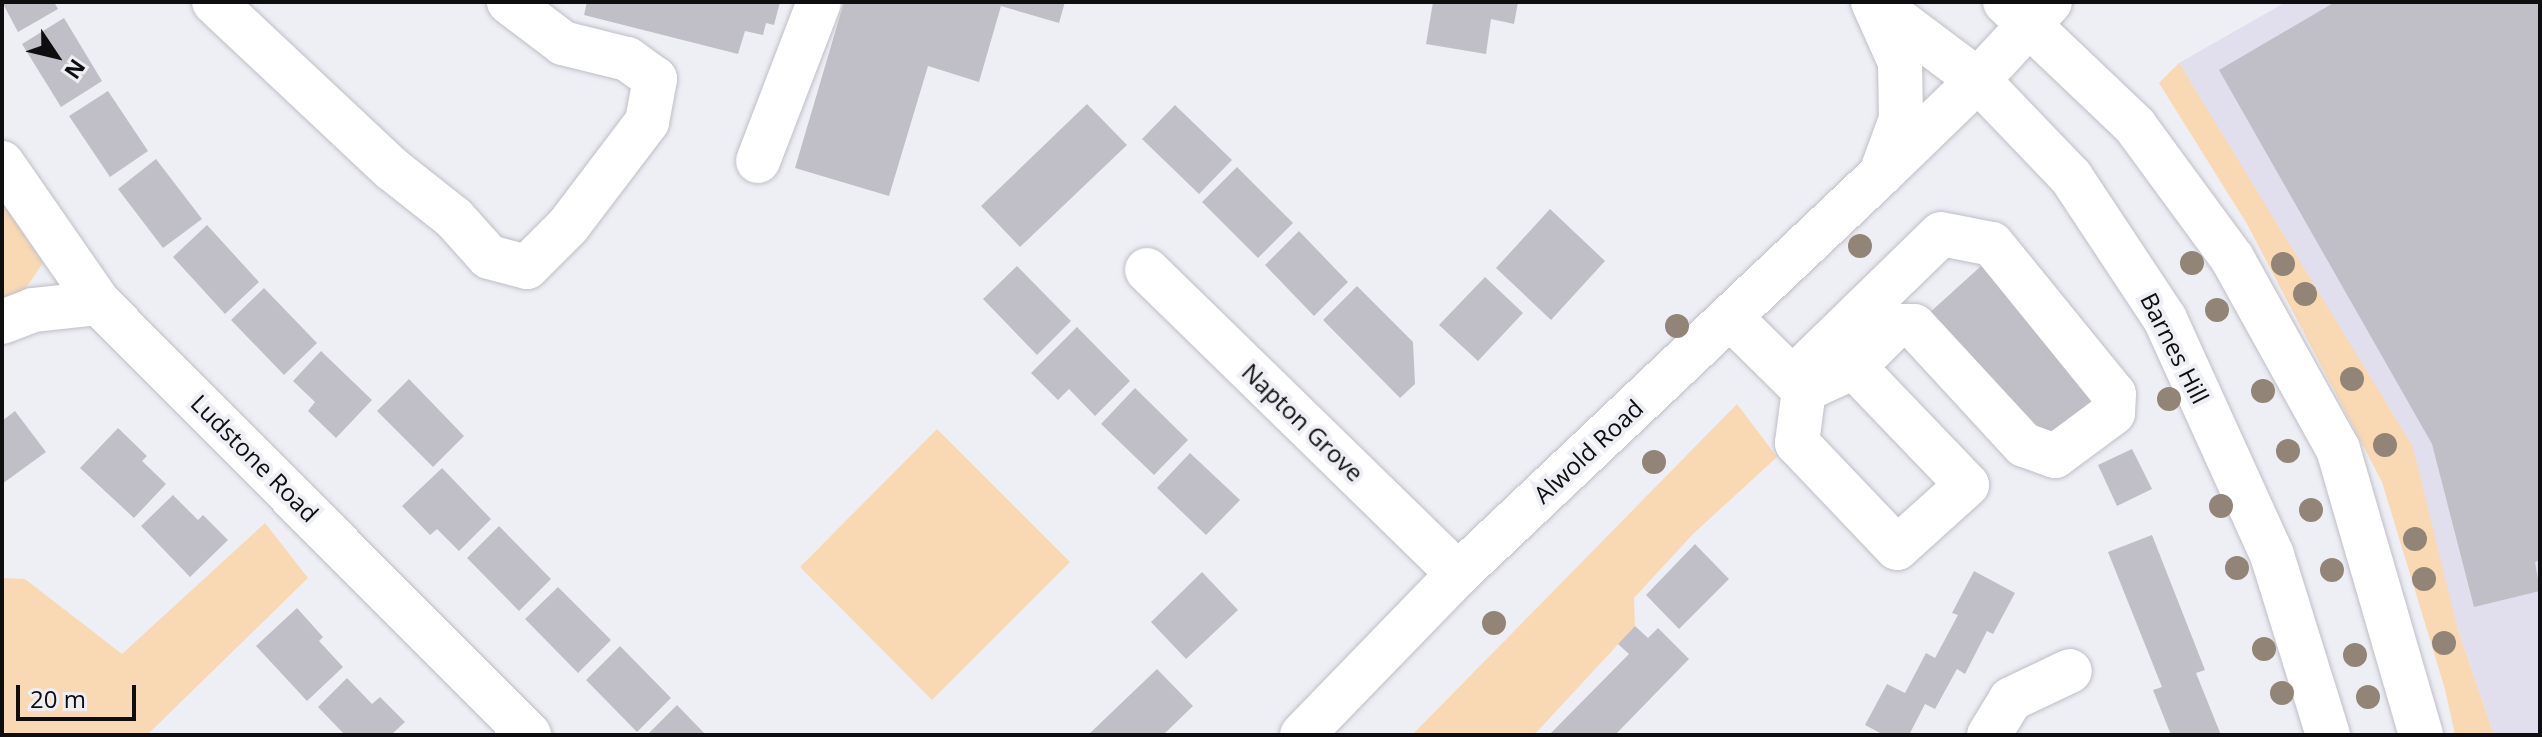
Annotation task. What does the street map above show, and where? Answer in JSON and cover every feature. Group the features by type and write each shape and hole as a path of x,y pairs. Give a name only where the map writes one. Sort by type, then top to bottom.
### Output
{"street":[{"path":"214,2 392,169 454,218 489,257 527,267 568,226 647,122 655,79 627,59 563,43 509,2"},
{"path":"758,161 819,2"},
{"name":"Barnes Hill","path":"1874,2 1978,80 2071,177 2165,319 2272,555 2328,735"},
{"name":"Alwold Road","path":"1874,2 1900,62 1901,119 1881,174"},
{"path":"2029,9 2135,126 2232,258 2338,449 2421,735"},
{"name":"Alwold Road","path":"1302,735 1458,574 1978,80 2029,9"},
{"name":"Ludstone Road","path":"2,163 99,303 529,735"},
{"path":"1799,384 1854,367 1895,326 1914,326 2024,445 2055,456 2113,413 2114,394 1992,244 1941,234 1799,384 1797,443 1897,548 1967,485 1854,367"},
{"name":"Napton Grove","path":"1147,270 1458,574"},
{"path":"2,322 33,310 99,303"},
{"path":"1730,317 1799,384"},
{"path":"1989,735 2011,699 2070,671"}],"shaded area":[{"path":"2286,2 2540,2 2540,735 2494,735 2458,630 2179,63"},
{"path":"2179,63 2413,447 2458,630 2494,735 2455,735 2445,689 2382,482 2247,224 2159,83"},
{"path":"2,201 43,263 17,301 2,304"},
{"path":"1737,404 1777,457 1693,534 1634,598 1635,626 1534,735 1412,735"},
{"path":"937,429 1070,562 932,700 800,567"},
{"path":"265,523 308,578 147,735 2,735 2,578 25,579 122,654"}],"building":[{"path":"2,2 54,2 58,9 18,32"},
{"path":"587,2 780,2 774,25 766,23 763,35 745,31 738,54 584,15"},
{"path":"844,2 1065,2 1059,23 1001,6 979,82 928,66 889,196 795,168"},
{"path":"1433,2 1518,2 1514,24 1491,19 1486,54 1426,44"},
{"path":"2335,2 2540,2 2540,560 2535,562 2540,591 2474,607 2432,444 2219,70"},
{"path":"64,18 102,81 61,107 22,44"},
{"path":"108,91 148,151 110,177 69,116"},
{"path":"1087,104 1127,145 1020,247 981,206"},
{"path":"1175,105 1232,160 1199,194 1142,139"},
{"path":"156,159 202,219 163,248 118,189"},
{"path":"1237,167 1293,223 1258,258 1202,202"},
{"path":"1550,209 1605,261 1551,320 1496,268"},
{"path":"207,225 259,282 225,314 173,257"},
{"path":"1299,231 1348,282 1314,316 1265,265"},
{"path":"1017,266 1071,321 1037,355 983,299"},
{"path":"1981,266 2098,396 2044,444 1927,315"},
{"path":"1485,277 1523,313 1478,361 1439,325"},
{"path":"1357,286 1413,342 1415,384 1400,398 1323,320"},
{"path":"264,288 317,343 284,375 231,320"},
{"path":"1077,327 1130,381 1095,416 1069,389 1058,400 1031,373"},
{"path":"321,351 372,400 336,438 308,411 315,402 293,381"},
{"path":"409,379 464,436 433,467 377,411"},
{"path":"1135,388 1188,440 1154,475 1101,424"},
{"path":"15,411 46,452 2,484 2,421"},
{"path":"118,428 147,456 142,461 166,484 134,518 80,468"},
{"path":"2132,449 2152,489 2117,506 2098,465"},
{"path":"1190,453 1240,500 1206,535 1157,488"},
{"path":"442,468 491,519 459,551 437,529 430,535 402,506"},
{"path":"173,495 198,520 203,515 228,540 190,577 141,526"},
{"path":"499,526 551,579 519,611 467,558"},
{"path":"2152,535 2205,670 2196,673 2221,735 2171,735 2153,690 2162,687 2108,552"},
{"path":"1695,544 1729,579 1679,629 1646,595"},
{"path":"1974,571 2015,593 1993,634 1987,631 1965,674 1957,669 1935,709 1925,704 1909,735 1884,735 1865,725 1887,684 1905,693 1926,653 1935,658 1958,615 1952,613"},
{"path":"1202,572 1238,610 1186,659 1151,622"},
{"path":"558,587 611,640 578,673 525,619"},
{"path":"297,608 323,637 319,641 343,667 307,701 256,646"},
{"path":"1635,626 1648,638 1658,628 1689,659 1615,735 1549,735 1629,654 1618,644"},
{"path":"620,646 671,698 637,732 586,680"},
{"path":"1157,669 1193,706 1163,735 1088,735"},
{"path":"347,678 372,704 380,697 405,722 391,735 345,735 318,707"},
{"path":"677,705 706,735 647,735"}]}
